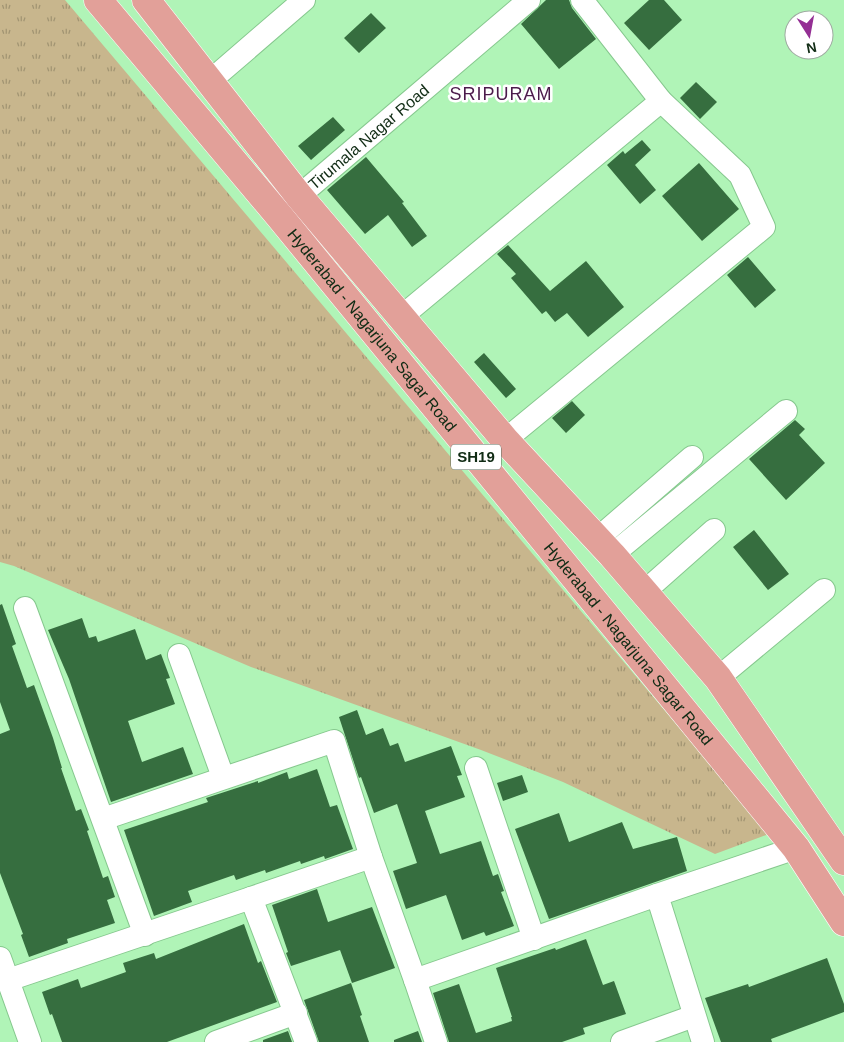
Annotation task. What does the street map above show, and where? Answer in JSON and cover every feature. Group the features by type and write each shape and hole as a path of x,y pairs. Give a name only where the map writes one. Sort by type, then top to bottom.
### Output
{"main road":[{"name":"Hyderabad - Nagarjuna Sagar Road","path":"98,0 280,217 796,848 844,922"},
{"name":"Hyderabad - Nagarjuna Sagar Road","path":"146,0 299,196 505,440 604,547 718,678 844,860"}],"street":[{"path":"210,81 304,0"},
{"name":"Tirumala Nagar Road","path":"280,217 299,196 530,0"},
{"path":"505,440 764,228 740,175 661,102 582,0"},
{"path":"401,316 661,102"},
{"path":"604,547 786,411"},
{"path":"604,547 692,457"},
{"path":"644,592 714,530"},
{"path":"718,678 824,590"},
{"path":"26,608 145,935"},
{"path":"179,655 223,777"},
{"path":"103,819 334,741 371,857 436,1042"},
{"path":"476,768 534,939"},
{"path":"415,980 796,848"},
{"path":"8,980 371,857"},
{"path":"657,895 703,1042"},
{"path":"251,898 306,1042"},
{"path":"0,958 30,1042"},
{"path":"216,1042 296,1013"},
{"path":"622,1042 694,1016"}],"green space":[{"path":"0,0 65,0 769,834 715,854 563,782 481,750 251,667 14,566 0,562"}],"building":[{"path":"546,0 569,0 572,8 596,39 559,69 521,24"},
{"path":"649,0 664,0 682,20 649,50 624,23"},
{"path":"371,13 386,28 359,53 344,38"},
{"path":"696,82 717,102 700,119 680,98"},
{"path":"333,117 345,130 311,160 298,146"},
{"path":"642,140 651,150 635,165 656,190 640,204 607,165 623,151 625,154"},
{"path":"366,157 404,202 402,203 427,236 412,247 388,215 365,234 327,190"},
{"path":"699,163 739,209 702,241 662,196"},
{"path":"508,245 550,291 586,261 624,307 588,337 567,313 555,322 546,311 542,314 511,278 516,274 497,254"},
{"path":"748,257 776,290 755,308 727,275"},
{"path":"484,353 516,389 506,398 474,362"},
{"path":"572,401 585,415 566,433 552,418"},
{"path":"795,420 805,429 799,435 825,463 786,500 749,459"},
{"path":"754,530 789,574 768,590 733,547"},
{"path":"2,604 16,644 12,646 27,688 34,685 76,811 81,809 103,878 108,876 115,897 107,900 115,923 67,939 68,943 29,957 21,935 23,934 0,873 0,734 10,730 0,702 0,605"},
{"path":"82,618 89,638 96,636 98,642 135,629 146,660 161,654 170,678 166,679 175,704 128,721 142,762 183,747 193,774 111,802 69,679 48,630"},
{"path":"357,710 366,735 383,728 390,746 398,743 405,762 451,746 462,775 457,776 465,797 425,811 440,854 481,841 493,876 498,874 504,891 501,892 514,926 486,936 484,932 462,940 446,895 406,909 393,871 417,863 397,804 374,813 361,777 359,778 339,717"},
{"path":"317,769 330,807 337,805 353,849 325,859 324,856 301,864 300,861 266,873 265,870 236,880 234,875 188,891 192,902 154,916 124,830 208,802 206,798 258,781 258,783 287,772 289,779"},
{"path":"522,775 528,792 503,801 497,783"},
{"path":"559,813 569,842 622,822 633,849 677,837 687,871 549,919 515,829"},
{"path":"317,889 328,922 372,907 395,968 352,983 340,950 291,966 272,905"},
{"path":"244,924 258,963 261,961 277,1002 167,1042 62,1042 42,992 78,979 81,988 126,972 123,963 154,953 156,959"},
{"path":"586,939 603,985 614,981 626,1014 583,1028 585,1034 562,1042 449,1042 433,993 459,984 476,1033 512,1021 496,968"},
{"path":"827,958 844,1004 844,1012 771,1039 772,1042 721,1042 705,998 748,984 749,987"},
{"path":"351,983 369,1042 319,1042 304,1000"},
{"path":"288,1031 292,1042 263,1042 263,1040"},
{"path":"418,1031 422,1042 394,1042 394,1040"}],"district":[{"name":"SRIPURAM","path":"501,94"}]}
